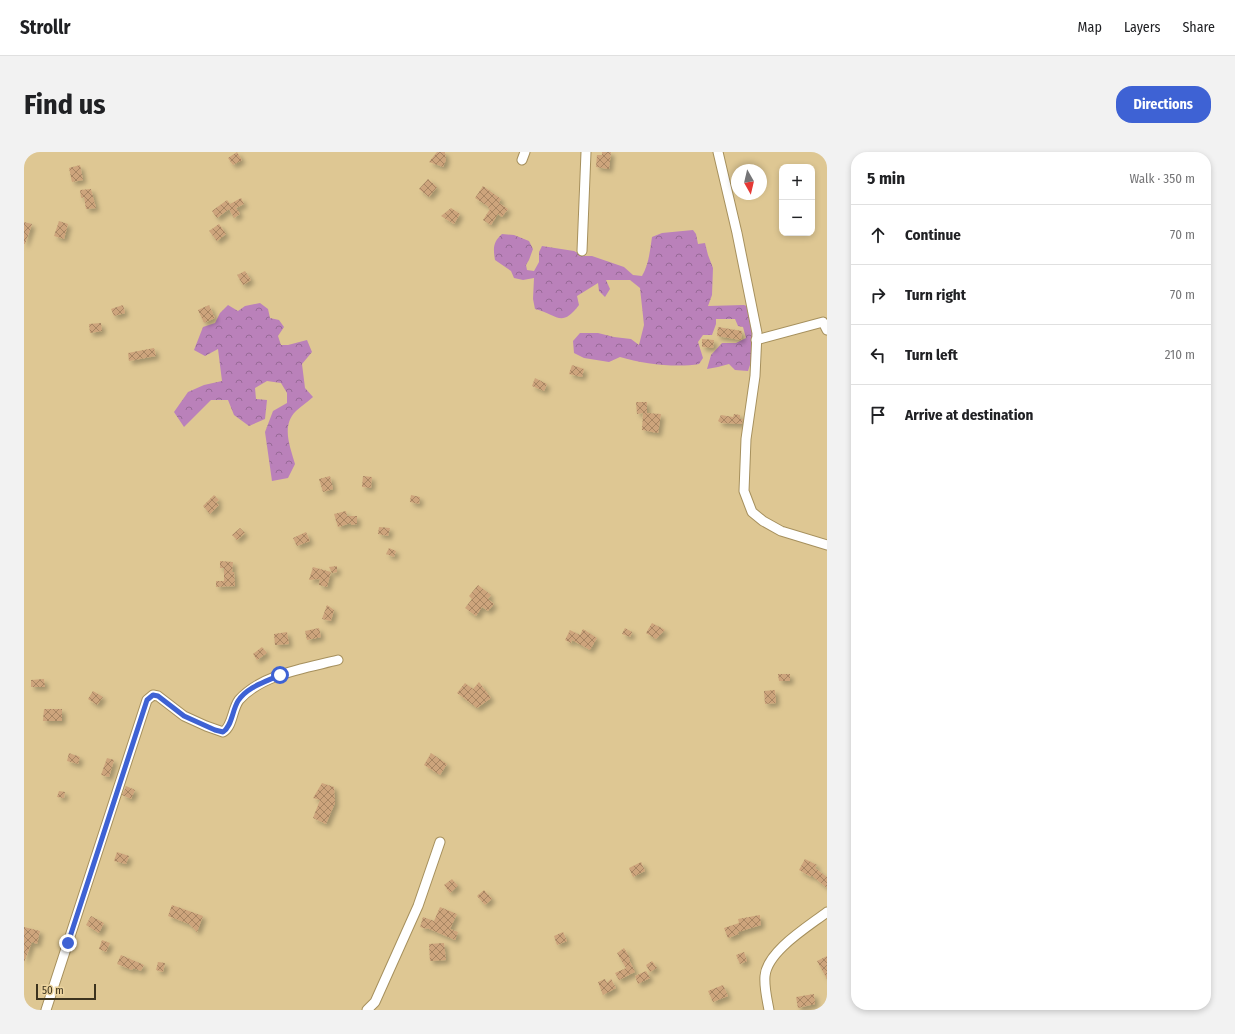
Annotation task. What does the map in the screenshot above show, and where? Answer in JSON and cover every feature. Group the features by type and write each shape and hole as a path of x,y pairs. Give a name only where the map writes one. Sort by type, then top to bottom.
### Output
{"street":[{"path":"582,251 586,152"},
{"path":"718,152 757,333 755,376 746,439 744,491 752,512 763,521 781,531 827,545"},
{"path":"756,340 823,322 827,330"},
{"path":"46,1010 147,700 153,695 158,696 184,716 210,728 223,732 227,729 238,701 247,691 258,684 291,671 338,660"},
{"path":"367,1010 375,1002 418,906 440,842"},
{"path":"769,1010 765,975 768,965 778,951 827,912"}],"green space":[{"path":"693,230 696,234 698,244 705,243 713,268 712,295 708,306 744,305 749,307 753,331 753,347 751,363 748,371 735,370 729,364 707,369 711,355 722,343 736,343 746,338 743,327 738,326 735,319 716,319 716,324 712,335 703,335 698,342 703,358 699,364 681,366 639,362 620,357 609,362 584,358 574,353 573,341 580,333 598,333 631,339 639,345 644,325 640,288 630,280 606,280 610,289 605,297 599,291 598,283 577,296 579,305 573,312 563,318 558,318 535,309 533,299 534,278 523,280 514,278 511,271 495,260 494,256 494,246 499,237 502,234 514,235 529,241 533,249 526,265 527,270 534,271 539,262 539,252 542,246 574,251 584,256 592,256 624,267 633,275 642,276 648,262 652,237 662,233"},
{"path":"260,303 268,309 270,318 279,320 284,327 278,336 281,345 288,345 307,340 312,352 302,364 305,388 313,397 296,411 291,417 289,423 289,443 295,464 288,478 272,481 265,432 273,411 287,403 287,393 281,383 267,381 255,388 256,399 267,400 265,419 249,426 234,415 228,400 211,400 184,427 174,412 188,392 204,385 222,381 218,349 205,356 194,350 203,327 215,323 220,313 228,305 238,311 245,306"}],"building":[{"path":"237,152 242,160 233,165 228,158"},
{"path":"437,152 445,152 446,160 443,167 429,162"},
{"path":"602,152 611,152 609,169 596,167 597,155 602,155"},
{"path":"80,165 83,180 72,182 69,168"},
{"path":"428,179 437,187 429,197 419,189"},
{"path":"483,186 501,199 499,203 508,209 502,217 498,214 491,225 483,220 490,209 488,208 489,207 475,198"},
{"path":"91,189 96,208 86,209 84,197 81,198 80,190"},
{"path":"241,198 244,204 236,208 240,214 234,218 229,209 217,218 212,211 227,200 230,204"},
{"path":"451,208 460,214 454,224 441,216"},
{"path":"59,221 68,224 64,239 54,236"},
{"path":"24,222 32,224 25,244 24,244"},
{"path":"219,224 226,234 217,241 209,231"},
{"path":"245,271 251,280 243,285 237,275"},
{"path":"123,305 125,313 114,316 111,309"},
{"path":"209,305 215,318 204,323 198,310"},
{"path":"101,323 102,331 90,333 89,324"},
{"path":"718,327 742,331 741,340 717,336"},
{"path":"702,339 714,340 713,348 702,347"},
{"path":"154,348 156,356 129,361 128,353"},
{"path":"572,365 584,369 582,377 569,374"},
{"path":"535,378 547,384 544,391 532,386"},
{"path":"636,402 647,402 647,413 661,414 658,433 642,430 643,413 637,414"},
{"path":"734,414 740,415 740,419 743,419 742,424 721,423 718,421 721,415 733,417"},
{"path":"330,476 333,489 323,492 319,479"},
{"path":"363,476 372,477 371,488 362,487"},
{"path":"214,495 219,500 216,502 219,505 210,514 203,506"},
{"path":"411,495 420,497 419,504 410,502"},
{"path":"346,511 347,516 357,516 357,524 351,525 351,523 338,527 334,514"},
{"path":"379,527 390,528 388,536 378,534"},
{"path":"240,528 245,533 237,540 232,535"},
{"path":"306,532 310,541 297,546 293,538"},
{"path":"389,548 396,551 394,557 386,554"},
{"path":"220,561 233,562 232,572 234,572 235,586 216,587 216,581 224,581 224,568 220,568"},
{"path":"337,566 337,572 332,573 329,567"},
{"path":"313,567 331,572 327,587 319,585 320,579 309,580"},
{"path":"478,585 491,595 488,599 494,604 488,611 482,607 476,616 465,608 472,599 469,596"},
{"path":"327,605 334,610 331,621 322,619"},
{"path":"652,623 665,630 656,639 646,633"},
{"path":"319,628 321,637 307,640 305,631"},
{"path":"625,628 632,632 630,637 622,634"},
{"path":"583,629 597,638 590,650 572,640 571,643 565,640 570,630 580,635"},
{"path":"287,632 289,644 275,645 274,634"},
{"path":"262,647 267,653 257,660 253,654"},
{"path":"778,674 790,674 790,681 779,681"},
{"path":"44,679 45,687 31,687 31,680"},
{"path":"479,682 491,698 477,708 457,693 465,683 473,689"},
{"path":"775,690 776,703 765,704 764,691"},
{"path":"93,691 103,697 97,705 88,699"},
{"path":"44,709 62,709 62,721 43,721"},
{"path":"69,753 80,757 78,764 67,761"},
{"path":"431,753 447,764 440,775 424,765"},
{"path":"107,758 114,760 109,777 101,775"},
{"path":"322,783 334,787 335,803 326,824 313,818 320,800 313,798"},
{"path":"126,786 135,790 131,799 122,795"},
{"path":"59,791 65,792 64,798 57,797"},
{"path":"117,852 129,856 126,864 114,861"},
{"path":"805,859 817,865 815,868 827,877 827,888 811,875 811,877 799,870"},
{"path":"641,862 645,871 633,877 629,868"},
{"path":"452,879 458,886 450,893 444,885"},
{"path":"484,890 492,899 485,905 477,896"},
{"path":"172,905 203,916 197,932 189,924 168,916"},
{"path":"440,907 457,914 450,929 458,932 455,940 427,928 420,927 423,917 434,921"},
{"path":"760,915 761,925 738,932 739,934 728,938 724,928 739,923 738,919"},
{"path":"91,916 104,923 99,933 86,925"},
{"path":"24,927 40,931 37,944 32,942 24,962"},
{"path":"563,932 567,941 557,945 554,936"},
{"path":"102,940 110,943 106,952 99,949"},
{"path":"444,943 446,960 430,961 429,944"},
{"path":"624,948 630,958 629,959 635,972 619,980 615,973 626,968 617,953"},
{"path":"744,952 747,961 740,964 736,955"},
{"path":"121,955 144,965 141,971 133,968 132,970 117,964"},
{"path":"827,956 827,979 817,961"},
{"path":"652,961 657,968 650,972 646,965"},
{"path":"158,962 165,963 163,972 156,970"},
{"path":"646,971 650,978 638,984 635,976"},
{"path":"605,979 607,983 611,979 616,988 603,995 598,982"},
{"path":"723,985 728,996 713,1002 708,991"},
{"path":"814,994 815,1004 798,1008 796,997"}],"route":[{"path":"68,943 149,697 153,695 158,696 184,716 223,732 227,729 238,701 247,691 258,684 280,675"}]}
